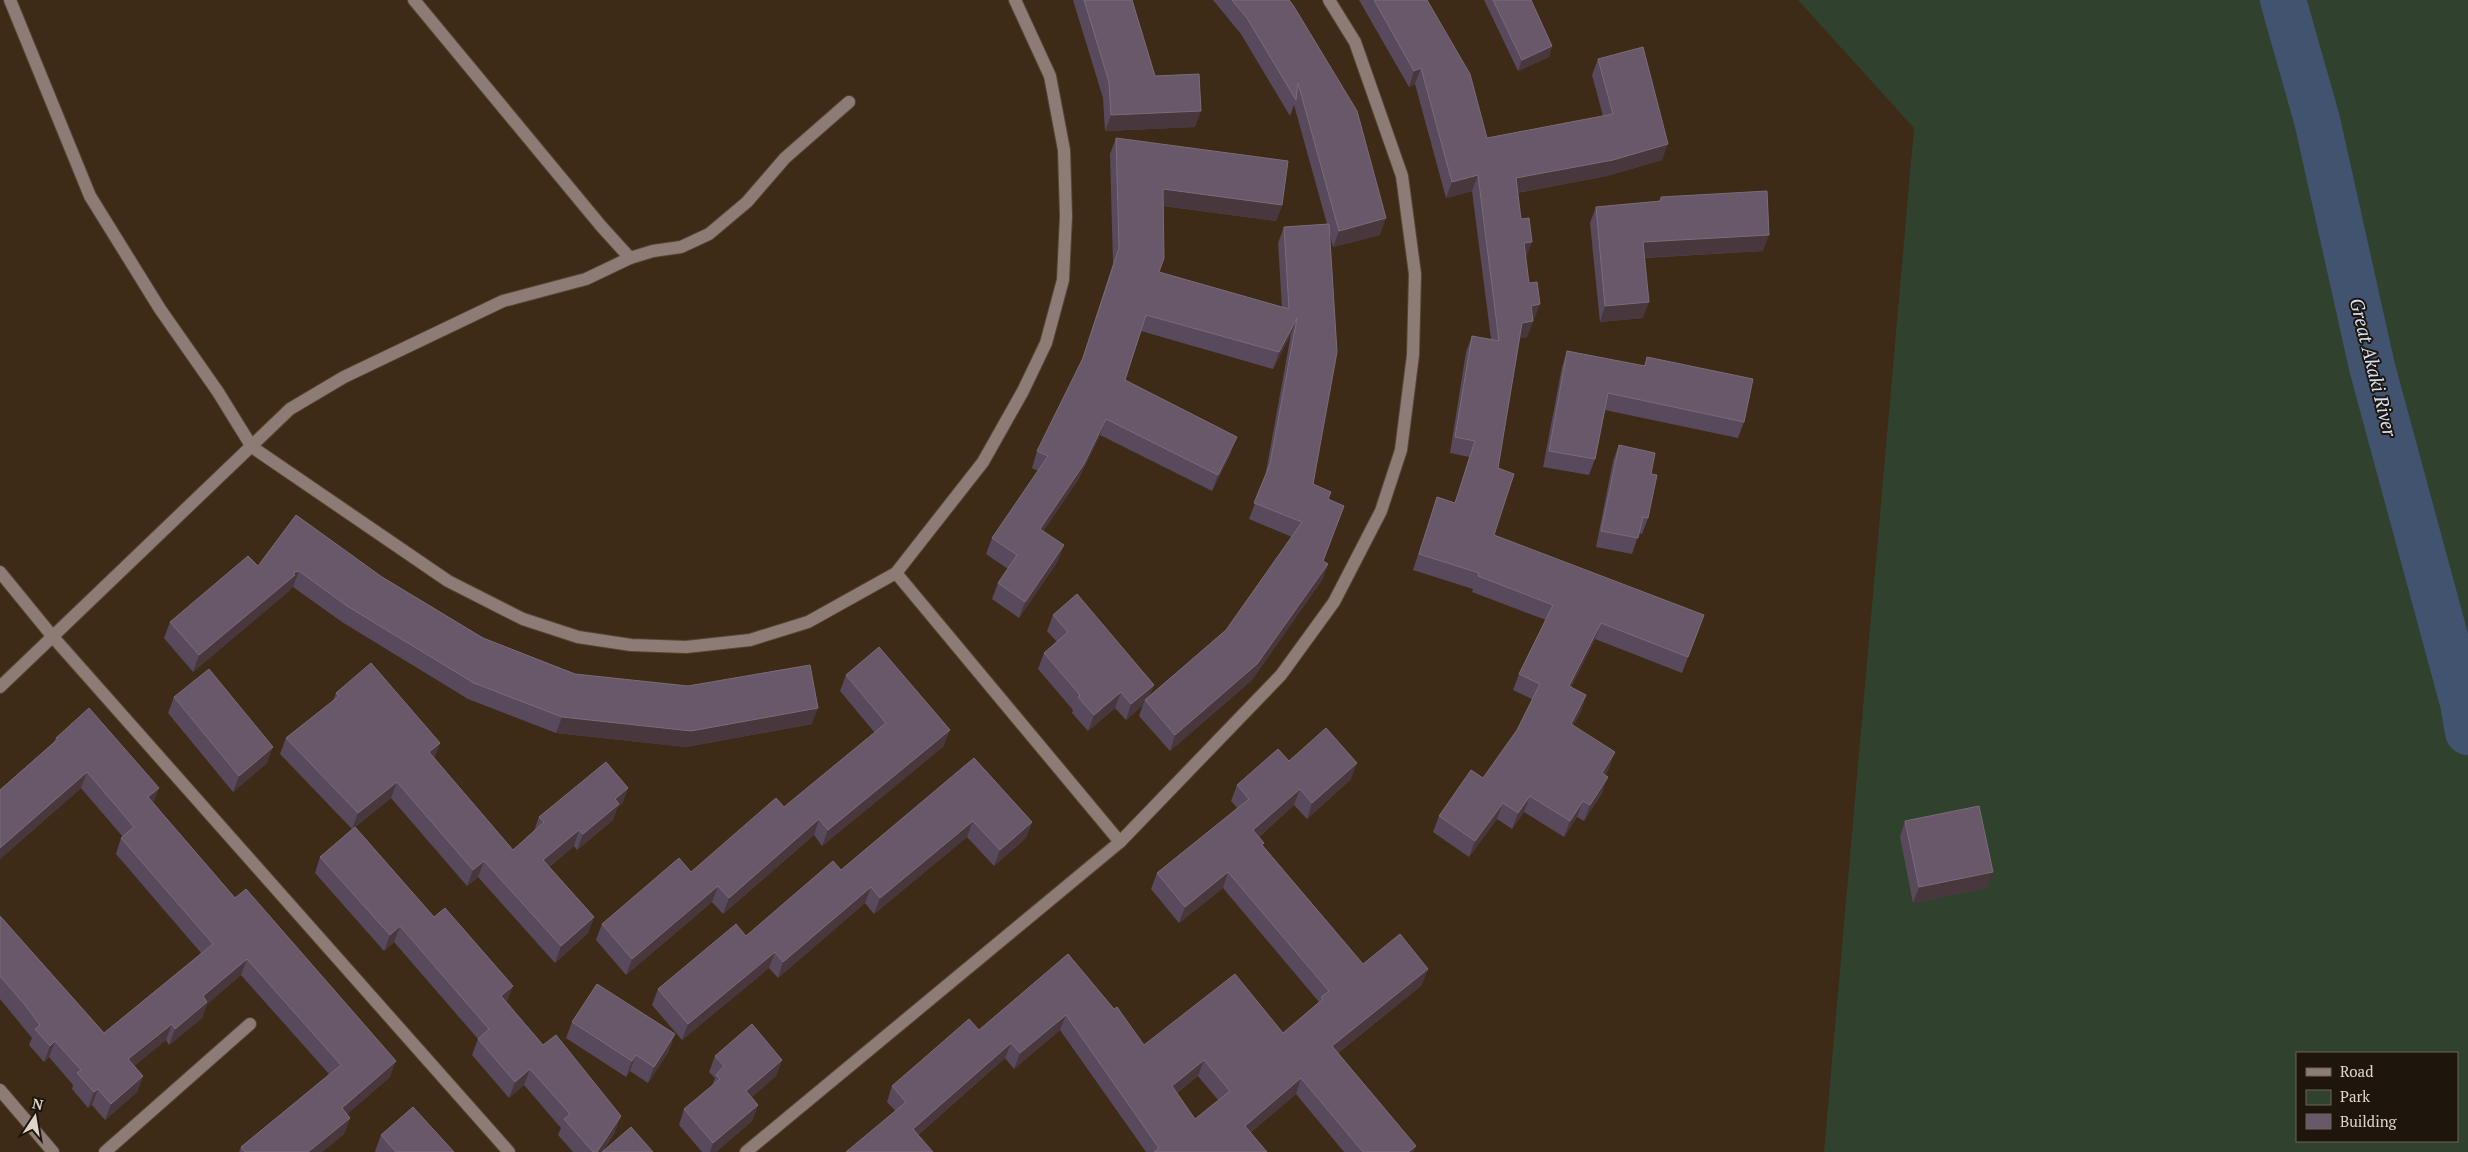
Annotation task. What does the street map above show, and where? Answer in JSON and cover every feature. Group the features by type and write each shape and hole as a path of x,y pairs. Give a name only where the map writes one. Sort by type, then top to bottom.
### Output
{"street":[{"path":"10,0 90,196 160,309 218,392 252,447 448,581 523,619 578,637 631,646 686,647 750,640 808,622 896,573 983,462 1046,343 1063,280 1066,216 1064,150 1050,76 1015,0"},
{"path":"414,0 600,226 630,258"},
{"path":"746,1152 1120,842 1280,676 1328,609 1382,512 1402,450 1413,355 1416,274 1402,176 1355,42 1329,0"},
{"path":"0,687 290,409 344,377 503,301 586,279 630,258 653,251 681,247 709,234 747,202 785,158 849,102"},
{"path":"0,572 53,637 510,1152"},
{"path":"896,573 1120,842"},
{"path":"105,1152 250,1024"},
{"path":"0,1090 53,1152"}],"green space":[{"path":"1798,0 2468,0 2468,1152 1824,1152 1914,128"}],"building":[{"path":"1084,0 1132,0 1155,76 1199,74 1201,111 1111,115 1109,82"},
{"path":"1232,0 1289,0 1293,5 1357,111 1386,218 1339,231 1298,83 1296,100 1247,18"},
{"path":"1374,0 1427,0 1470,74 1487,138 1613,114 1598,59 1643,47 1668,144 1613,160 1516,178 1521,219 1529,218 1532,242 1524,243 1529,283 1537,282 1540,304 1531,306 1533,321 1522,323 1498,468 1514,474 1494,535 1704,615 1688,657 1601,623 1569,686 1586,695 1571,724 1615,752 1602,773 1608,777 1590,805 1583,801 1570,821 1530,796 1518,813 1503,803 1475,841 1439,816 1471,770 1483,778 1517,730 1540,684 1519,674 1553,605 1478,576 1479,573 1419,554 1437,497 1455,503 1475,441 1455,437 1472,336 1499,341 1478,175 1452,182 1421,68 1414,71"},
{"path":"1493,0 1531,0 1552,46 1522,60"},
{"path":"1116,138 1288,161 1282,205 1163,189 1164,258 1159,272 1289,309 1284,227 1329,224 1337,352 1313,484 1331,492 1328,499 1344,506 1323,561 1328,564 1257,664 1175,735 1145,700 1226,630 1302,522 1254,503 1270,464 1297,318 1279,352 1146,315 1125,380 1237,437 1218,475 1106,419 1084,464 1040,529 1064,545 1025,602 998,583 1017,555 992,538 1048,456 1037,451 1083,358 1119,248"},
{"path":"1767,191 1769,235 1643,242 1649,302 1605,306 1596,207 1661,201 1661,197"},
{"path":"1567,351 1645,366 1647,357 1753,379 1744,422 1608,393 1595,459 1549,451"},
{"path":"1619,445 1655,453 1651,474 1657,475 1648,518 1643,517 1638,538 1601,531"},
{"path":"296,515 382,577 483,638 575,674 688,686 810,665 818,708 691,731 562,717 474,683 347,606 299,571 293,573 295,575 199,655 170,622 248,556 258,566"},
{"path":"1077,594 1154,685 1131,704 1121,692 1094,715 1078,697 1080,695 1044,653 1068,632 1053,615"},
{"path":"879,647 950,730 828,830 819,819 729,898 718,886 632,959 602,924 679,858 691,872 776,798 784,807 886,723 846,675"},
{"path":"371,663 440,743 429,752 513,850 544,822 539,817 606,762 628,788 615,799 619,804 583,834 579,830 543,860 594,917 561,946 484,861 473,870 397,782 358,813 286,738 339,696 336,693"},
{"path":"209,669 273,747 239,776 174,697"},
{"path":"89,708 159,788 148,797 235,898 246,889 396,1061 342,1108 350,1118 308,1152 245,1152 241,1147 341,1065 247,959 203,996 207,1002 175,1029 172,1024 128,1059 143,1076 111,1104 98,1089 94,1092 77,1073 81,1070 55,1041 50,1046 35,1029 40,1025 0,976 0,916 104,1033 213,944 121,838 134,827 87,772 0,848 0,790 58,739 56,738"},
{"path":"1326,728 1357,763 1312,803 1300,789 1253,830 1264,843 1262,845 1363,964 1400,934 1428,969 1332,1046 1416,1146 1408,1152 1363,1152 1301,1078 1245,1126 1267,1152 1154,1152 1159,1148 1066,1015 1020,1053 1011,1043 913,1129 933,1152 846,1152 906,1102 892,1086 969,1019 979,1030 1068,954 1114,1009 1117,1007 1144,1045 1235,974 1283,1033 1323,999 1321,997 1329,991 1228,872 1185,907 1157,873 1249,799 1237,785 1278,749 1289,761","holes":["1204,1060 1230,1091 1195,1119 1172,1086"]},
{"path":"974,758 1032,822 1000,850 973,821 880,898 871,887 783,962 775,952 688,1024 658,989 736,924 746,936 833,861 841,870"},
{"path":"1979,806 1993,872 1919,887 1905,821"},
{"path":"355,827 434,917 445,908 513,986 501,996 543,1045 556,1035 621,1116 597,1152 593,1152 564,1119 570,1114 530,1069 515,1082 478,1039 489,1029 400,926 390,935 320,857"},
{"path":"597,984 675,1034 654,1067 636,1055 632,1061 572,1022"},
{"path":"752,1024 782,1060 746,1091 758,1105 713,1143 684,1109 720,1079 716,1075 724,1066 715,1056"},
{"path":"413,1107 454,1152 396,1152 381,1135"},
{"path":"631,1127 653,1152 602,1152"}],"waterway":[{"name":"Great Akaki River","path":"2283,0 2317,120 2372,367 2463,703 2468,732"}]}
